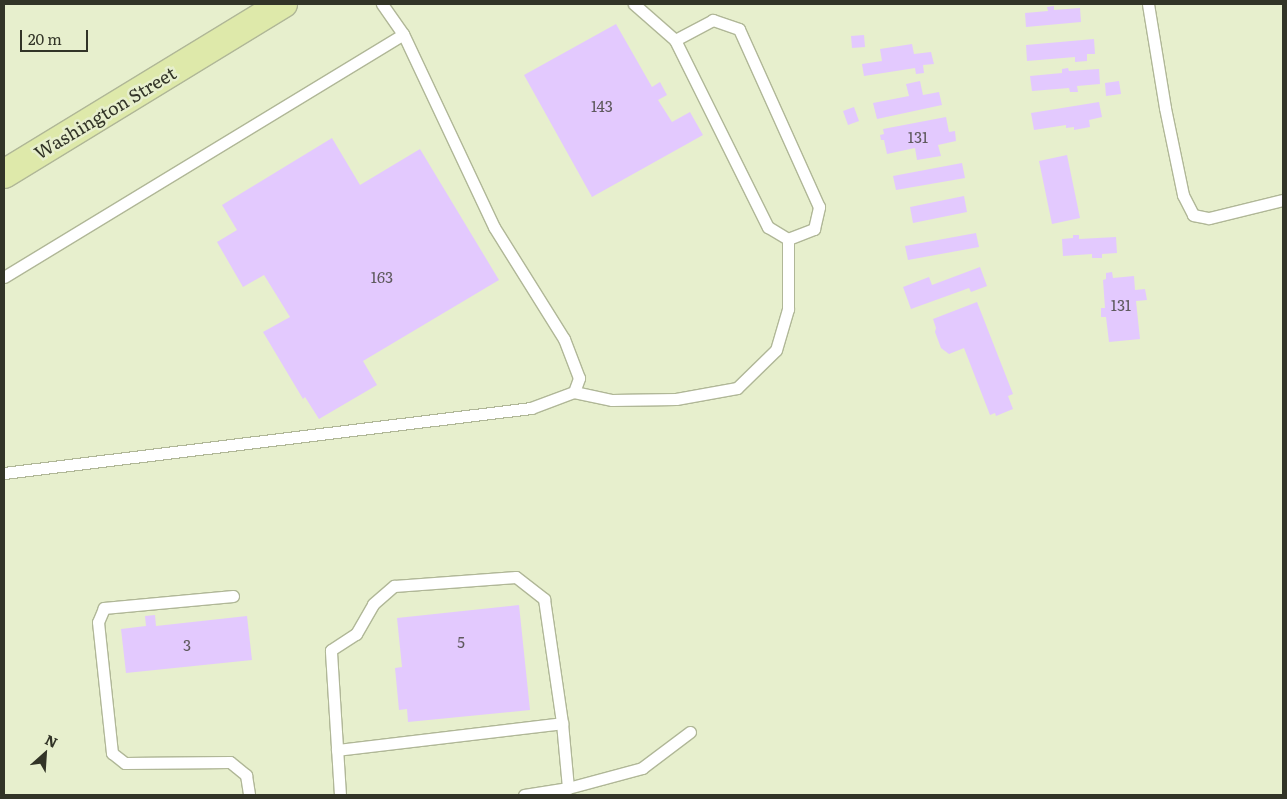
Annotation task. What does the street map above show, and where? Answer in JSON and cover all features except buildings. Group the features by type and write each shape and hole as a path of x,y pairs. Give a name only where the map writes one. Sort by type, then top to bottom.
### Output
{"main road":[{"name":"Washington Street","path":"4,174 283,4"}],"lane":[{"path":"382,4 403,34 494,228 564,339 579,378 574,392"},
{"path":"634,4 675,40 768,228 788,238 814,229 819,207 738,29 713,20 675,40"},
{"path":"1148,4 1165,108 1181,186 1193,216 1209,218 1283,200"},
{"path":"4,277 403,34"},
{"path":"4,473 532,408 574,392 612,400 649,400 676,399 738,388 776,350 788,309 788,238"},
{"path":"340,795 331,650 356,634 373,604 394,586 516,577 544,600 562,723 568,788"},
{"path":"233,596 104,608 98,622 112,753 125,763 230,762 246,775 249,795"},
{"path":"337,750 562,723"},
{"path":"524,795 568,788 642,768 690,732"}]}
